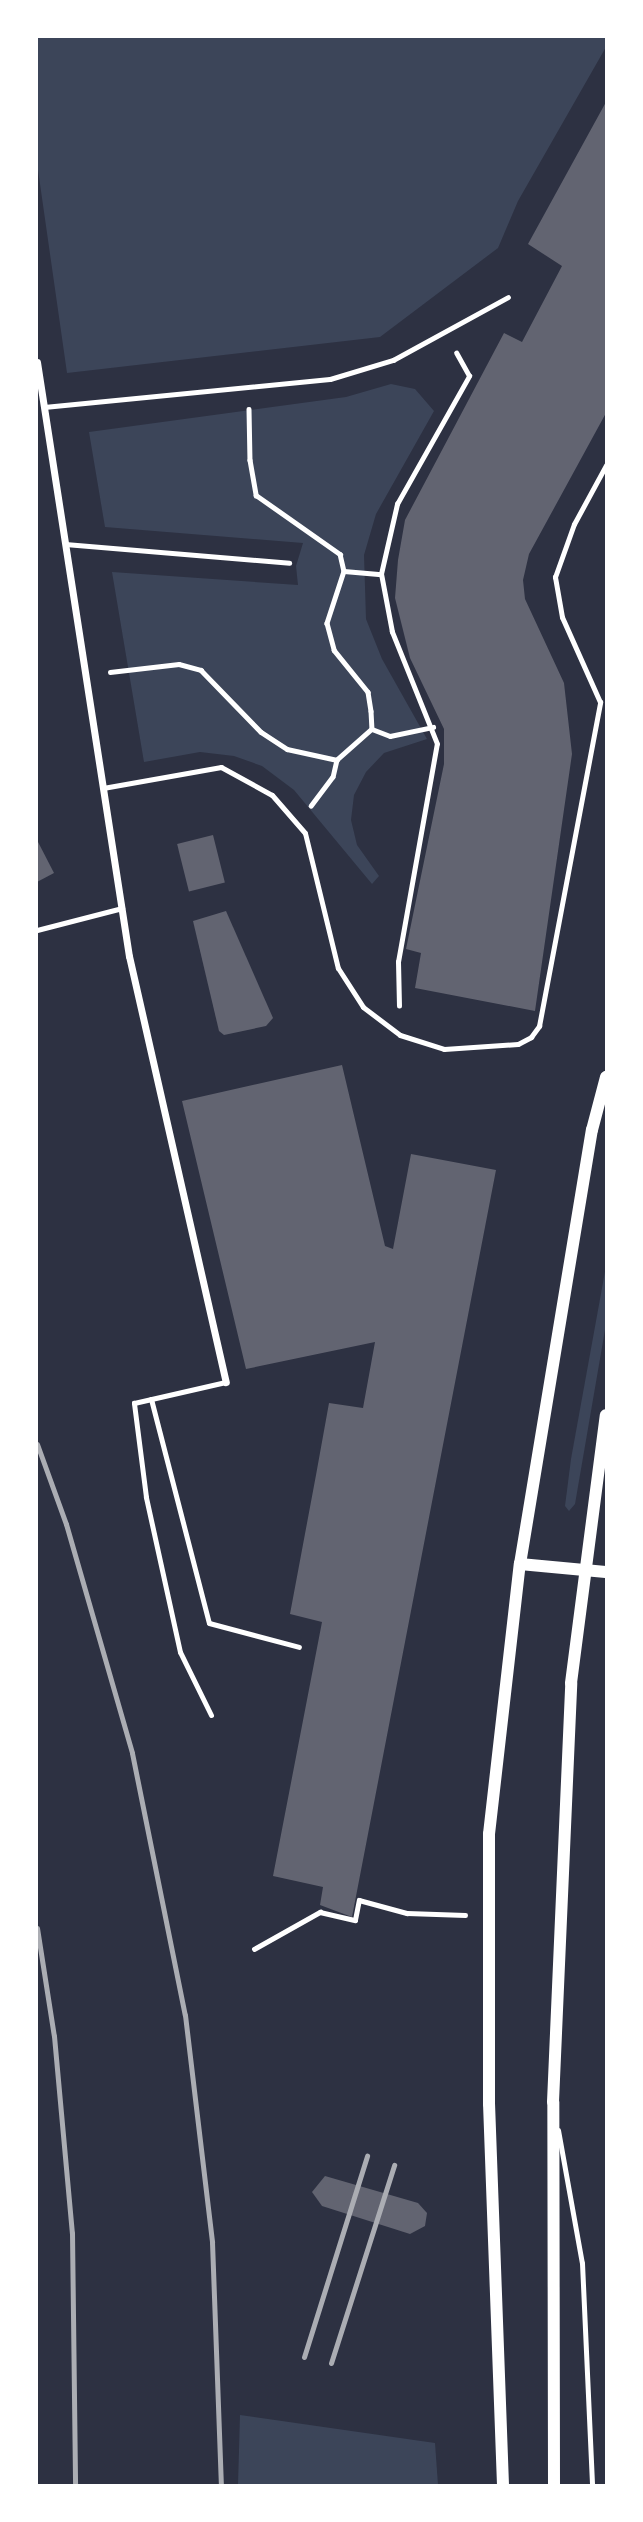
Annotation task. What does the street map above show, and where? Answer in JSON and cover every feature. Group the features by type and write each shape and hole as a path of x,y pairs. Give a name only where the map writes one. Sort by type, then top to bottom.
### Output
{"street":[{"path":"37,362 122,908 226,1382"},
{"path":"503,2485 486,1916 499,1727 520,1564 592,1130 606,1077"},
{"path":"554,2485 553,2102 571,1683 583,1570 606,1415"},
{"path":"520,1564 606,1572"}],"lane":[{"path":"44,407 330,379 393,360 508,297"},
{"path":"103,788 221,767 272,795 305,833 338,968 363,1007 400,1035 444,1049 518,1044 539,1026 600,702 562,617 555,578 574,524 606,465"},
{"path":"65,544 289,563"},
{"path":"37,930 122,908"},
{"path":"211,1715 180,1652 146,1496 134,1403 226,1382"},
{"path":"151,1399 209,1623 299,1647"},
{"path":"553,2102 582,2263 592,2485"}],"path":[{"path":"400,1035 398,962 437,744 433,727 391,632 381,574 397,504 469,376 443,332"},
{"path":"246,387 252,432 250,460 256,495 324,538 341,554 344,571 331,601 327,623 334,650 368,692 372,729"},
{"path":"344,571 381,574"},
{"path":"86,676 179,664 201,670 261,732 287,749 337,760"},
{"path":"372,729 390,736 433,727"},
{"path":"295,821 320,798 333,777 337,760 372,729"},
{"path":"254,1949 320,1912 355,1920 359,1900 407,1913 486,1916"}],"shaded area":[{"path":"37,37 606,37 606,47 518,201 498,248 380,337 67,373 37,163"},
{"path":"391,384 415,389 434,411 376,514 364,555 366,619 382,659 427,739 384,753 366,772 354,795 351,820 357,845 379,876 372,884 294,790 262,766 234,756 200,752 144,762 112,572 298,585 296,566 303,543 105,527 89,432 346,397"},
{"path":"606,1266 606,1324 575,1504 569,1511 565,1506 571,1459"},
{"path":"240,2415 435,2443 438,2485 238,2485"}],"building":[{"path":"606,102 606,413 529,554 523,580 525,599 564,683 572,754 535,1011 415,988 421,953 406,949 444,764 444,729 410,658 395,598 405,520 504,333 522,342 562,266 528,244"},
{"path":"213,835 225,883 189,891 177,844"},
{"path":"37,840 54,873 37,882"},
{"path":"226,911 273,1018 266,1026 224,1035 219,1031 193,921"},
{"path":"342,1065 385,1246 393,1249 411,1154 496,1170 352,1917 320,1905 323,1887 273,1876 322,1622 290,1614 329,1403 363,1408 375,1342 246,1369 182,1101"},
{"path":"325,2176 418,2203 427,2213 425,2226 410,2234 322,2206 312,2192"}],"railway":[{"path":"37,1444 66,1524 132,1753 185,2015 212,2242 221,2485"},
{"path":"37,1928 54,2036 72,2233 75,2485"},
{"path":"304,2357 367,2156"},
{"path":"331,2363 394,2165"}]}
